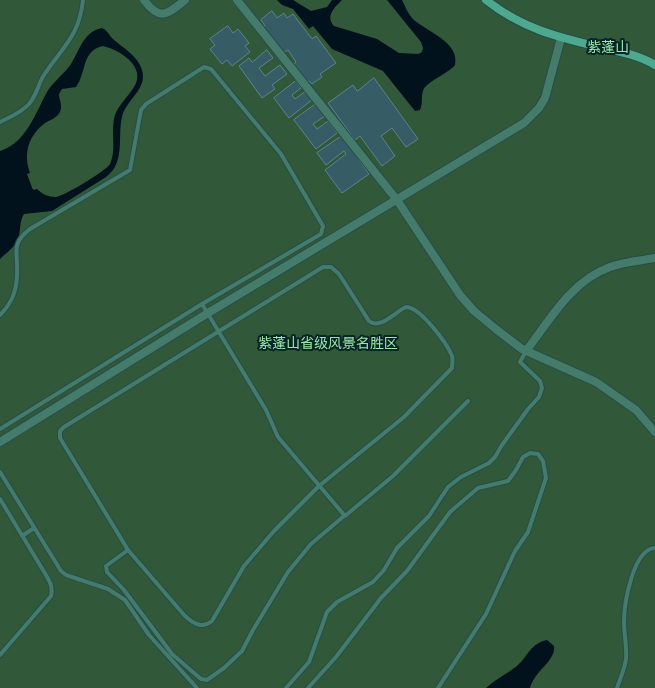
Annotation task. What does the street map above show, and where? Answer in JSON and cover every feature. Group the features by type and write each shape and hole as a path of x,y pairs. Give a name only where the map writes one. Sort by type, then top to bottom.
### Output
{"street":[{"path":"144,0 154,11 164,14 171,12 185,0"},
{"path":"237,0 397,200 460,295 496,330 526,351 596,382 636,410 655,432"},
{"path":"486,0 505,14 524,25 562,38 618,52 655,65"},
{"path":"0,442 208,313 524,123 539,108 545,98 562,38"},
{"path":"526,351 577,286 595,273 611,267 655,258"}],"lane":[{"path":"0,122 16,115 32,100 43,76 71,40 79,26 83,0"},
{"path":"0,315 10,305 14,295 16,282 17,246 20,238 30,229 130,170 141,110 146,104 200,69 207,67 211,69 282,154 322,222 323,229 321,234 202,304 0,429"},
{"path":"323,267 331,268 339,274 371,323 378,324 403,308 413,308 427,320 451,354 452,368 404,417 319,486 269,536 244,566 212,621 207,625 195,624 185,616 128,550 60,438 60,431 64,427 218,331 323,267"},
{"path":"202,304 266,410 278,437 344,516"},
{"path":"286,688 309,662 327,612 337,602 373,582 384,570 397,548 429,516 448,487 461,477 489,463 496,457 502,445 528,409 539,397 542,388 540,381 520,362 526,351"},
{"path":"128,550 106,566 107,572 124,590 172,654 201,679 207,680 224,668 242,651 288,572 311,544 393,476 468,401"},
{"path":"308,688 336,656 381,598 407,571 450,512 478,488 508,481 523,457 530,452 538,454 543,461 546,478 528,532 515,551 486,614 438,688"},
{"path":"0,472 61,572 66,576 108,589 125,600 149,635 197,688"},
{"path":"0,499 49,580 52,591 51,596 0,655"},
{"path":"22,536 34,528"},
{"path":"617,688 626,660 624,621 630,586 641,555 646,551 655,548"}],"green space":[{"name":"紫蓬山省级风景名胜区","path":"0,0 655,0 655,688 0,688"}],"water":[{"path":"277,0 293,0 311,11 327,7 332,0 342,0 331,15 330,19 334,26 377,39 399,53 418,54 422,52 423,48 421,42 387,0 402,0 413,19 441,38 453,50 455,65 428,84 422,93 420,110 415,111 383,71 332,49 313,26 309,29 293,9 282,5"},
{"path":"102,28 105,30 113,39 134,56 140,65 143,76 138,92 124,111 120,128 120,146 117,163 106,177 52,211 24,214 21,220 18,239 12,248 0,259 0,151 17,142 23,135 34,118 49,88 71,64 86,37","holes":["103,46 124,55 130,60 137,73 137,80 134,87 115,115 113,127 113,152 110,164 76,188 60,196 50,196 43,194 37,189 33,190 27,174 30,173 27,152 28,146 34,134 45,123 59,114 61,108 59,94 62,89 76,87 91,52"]},
{"path":"547,640 554,646 554,651 549,661 536,676 530,688 486,688 517,666 533,647"}],"building":[{"path":"272,11 277,18 284,13 287,18 293,14 312,39 316,36 336,63 320,74 322,77 312,84 309,81 307,82 294,64 296,62 288,50 283,53 263,27 265,26 261,20"},
{"path":"228,26 233,33 238,29 249,43 245,46 250,52 232,66 227,60 222,64 210,49 215,45 210,39"},
{"path":"267,50 273,58 259,68 265,76 280,65 287,74 272,85 275,89 262,98 239,66 249,58 252,62"},
{"path":"374,78 418,139 406,147 392,128 381,136 395,156 382,166 360,136 355,140 328,103 353,85 357,91"},
{"path":"296,81 301,88 292,95 295,99 306,91 313,99 289,118 274,98"},
{"path":"316,104 325,116 313,124 317,129 328,121 337,133 316,149 294,120"},
{"path":"342,136 369,174 342,193 325,170 346,154 344,151 326,165 317,153"}],"park label":[{"name":"紫蓬山","path":"608,48"}]}
